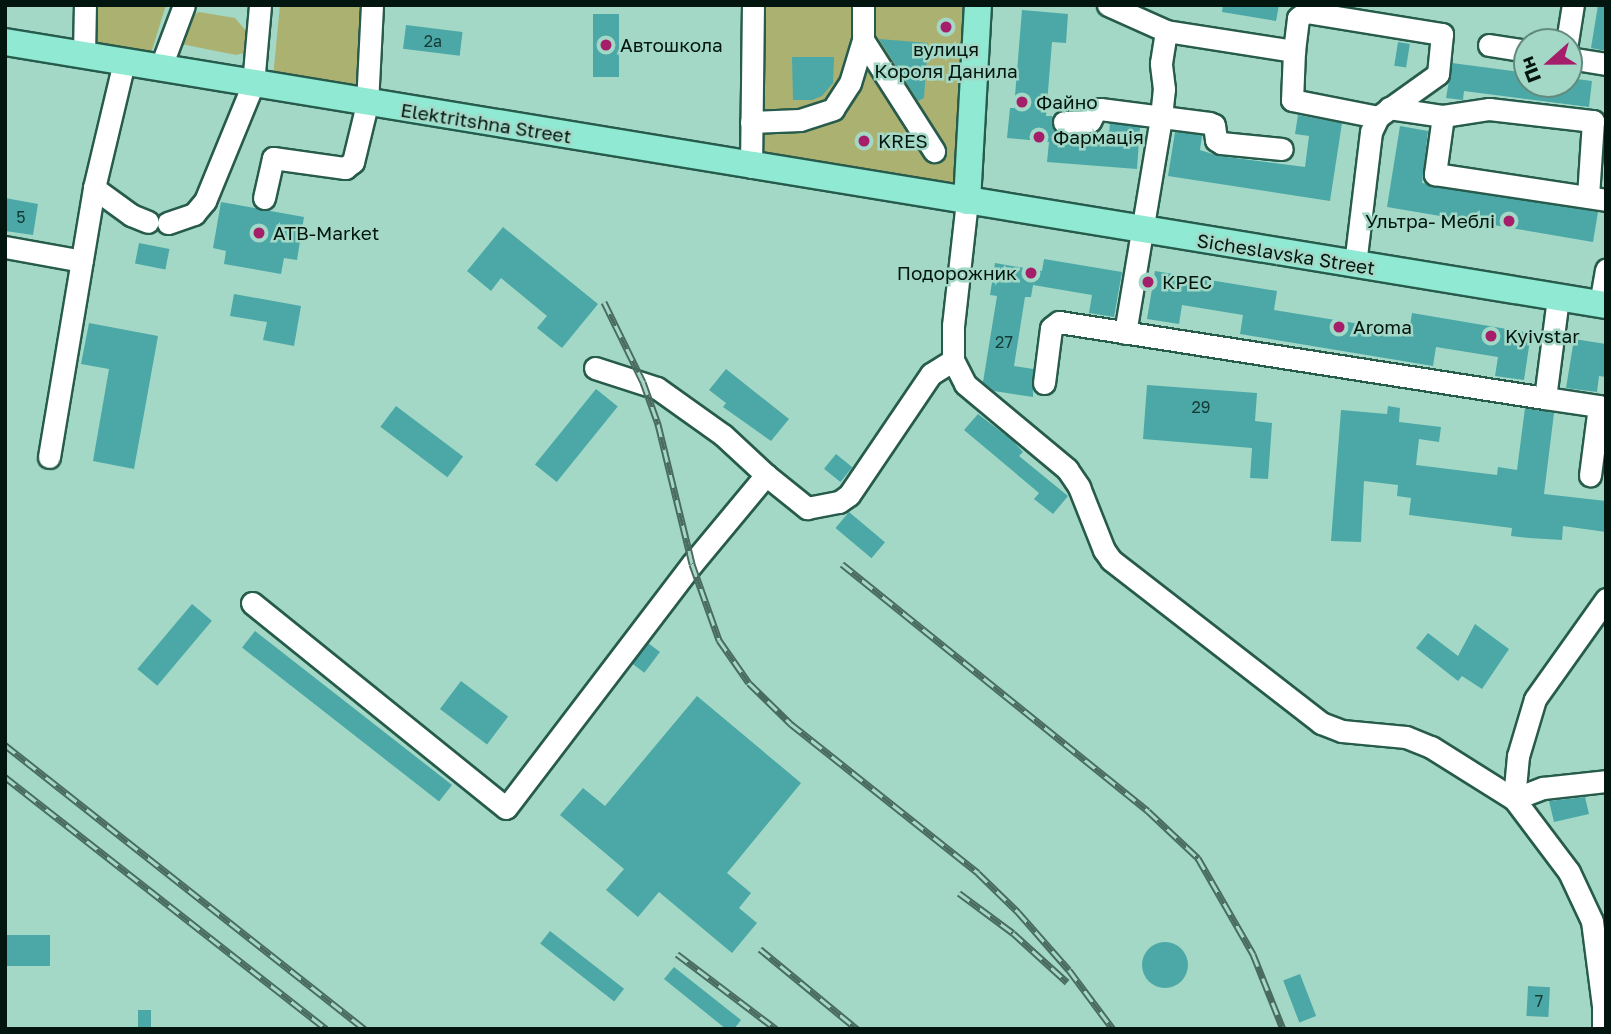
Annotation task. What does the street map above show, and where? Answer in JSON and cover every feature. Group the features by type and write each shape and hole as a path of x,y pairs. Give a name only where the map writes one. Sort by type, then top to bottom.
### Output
{"main road":[{"path":"967,201 978,5"},
{"name":"Elektritshna Street","path":"5,43 967,201"},
{"name":"Sicheslavska Street","path":"967,201 1603,305"}],"street":[{"path":"84,55 85,5"},
{"path":"160,69 184,5"},
{"path":"94,188 131,215 158,223 194,214 205,201 254,84 260,5"},
{"path":"264,198 272,158 350,167 367,104 372,5"},
{"path":"751,166 753,5"},
{"path":"751,122 800,120 833,109 850,83 863,40 863,5"},
{"path":"1108,5 1166,31 1294,51"},
{"path":"1569,28 1573,5"},
{"path":"1355,265 1371,132 1384,112 1438,74 1442,34 1385,14 1301,13 1294,51 1292,100 1384,112 1443,116 1489,109 1593,121 1597,199 1435,174 1443,116"},
{"path":"1125,333 1161,117 1164,89 1161,63 1166,31"},
{"path":"863,40 934,151"},
{"path":"1489,45 1513,49"},
{"path":"1583,60 1606,64"},
{"path":"49,457 94,188 124,62"},
{"path":"1064,122 1090,121 1095,111 1100,109 1209,123 1214,125 1216,140 1221,143 1282,149"},
{"path":"967,201 953,325 953,359 965,384 1068,469 1079,487 1104,551 1133,577 1321,723 1342,731 1378,733 1418,742 1514,799 1569,872 1592,921 1603,1006 1603,1029"},
{"path":"5,247 82,261"},
{"path":"1603,305 1606,270"},
{"path":"1545,398 1558,298"},
{"path":"1044,383 1054,323 1598,406 1590,475"},
{"path":"595,368 657,388 723,435 807,508 839,502 849,495 931,374 953,359"},
{"path":"252,603 506,808 692,564 766,475"},
{"path":"1514,799 1518,756 1535,699 1606,599"},
{"path":"1514,799 1544,788 1606,781"}],"green space":[{"path":"85,5 166,5 147,66 84,55"},
{"path":"280,5 372,5 367,104 272,88"},
{"path":"753,5 978,5 967,201 751,167"},
{"path":"199,12 235,18 247,32 248,52 236,55 181,44 178,41 187,19"}],"building":[{"path":"1223,5 1279,5 1276,21 1222,12"},
{"path":"1598,5 1606,5 1606,51 1591,48"},
{"path":"1022,10 1068,14 1066,43 1052,42 1046,116 1052,116 1053,130 1065,135 1109,134 1110,123 1140,127 1137,169 1047,162 1049,142 1007,138 1010,108 1014,108"},
{"name":"Автошкола","path":"593,14 619,14 619,77 593,77"},
{"path":"406,25 463,32 460,56 403,49"},
{"path":"879,39 928,43 924,98 918,101"},
{"path":"1398,42 1410,44 1406,68 1394,66"},
{"path":"792,57 834,57 833,83 822,96 812,100 793,100"},
{"path":"1452,63 1513,71 1513,97 1464,91 1463,100 1446,98"},
{"path":"1583,80 1592,81 1589,107 1519,98 1583,98"},
{"path":"1298,115 1342,123 1330,201 1168,176 1175,132 1202,135 1200,150 1219,156 1305,167 1309,136 1295,134"},
{"path":"1400,126 1428,131 1422,183 1598,212 1593,242 1387,207"},
{"path":"5,198 38,204 33,235 5,231"},
{"name":"ATB-Market","path":"221,202 304,217 297,260 284,258 281,274 224,264 226,251 213,248"},
{"path":"503,227 598,304 562,348 537,328 547,316 501,278 491,291 467,271"},
{"path":"139,243 169,249 165,270 135,264"},
{"path":"1044,259 1122,272 1114,317 1089,313 1092,295 1033,285 1031,297 1025,297 1014,366 1033,369 1033,397 994,391 983,382 997,296 990,295 995,263 1042,271"},
{"path":"1155,271 1277,291 1274,310 1409,332 1412,313 1531,333 1524,380 1495,376 1498,357 1436,347 1433,366 1240,334 1243,315 1182,305 1179,324 1147,319"},
{"path":"234,294 301,306 294,346 263,340 267,322 230,316"},
{"path":"89,323 158,336 134,469 93,461 109,369 81,364"},
{"path":"1574,339 1606,344 1606,377 1599,376 1597,392 1566,388"},
{"path":"726,369 789,419 771,441 723,407 726,403 709,390"},
{"path":"1147,385 1257,393 1255,421 1272,423 1268,479 1250,478 1252,448 1143,439"},
{"path":"596,389 618,407 557,482 535,464"},
{"path":"396,406 463,457 447,477 380,427"},
{"path":"1388,406 1400,408 1399,422 1441,427 1439,442 1419,439 1416,465 1497,475 1498,467 1517,470 1525,408 1554,413 1544,494 1606,501 1606,532 1563,526 1562,540 1529,538 1511,536 1512,528 1409,515 1411,498 1397,496 1398,485 1364,481 1361,542 1331,541 1341,410 1387,414"},
{"path":"978,414 1012,440 1023,452 1019,456 1068,496 1053,514 1034,499 1039,493 964,430"},
{"path":"836,454 852,467 840,482 824,469"},
{"path":"849,512 885,542 872,558 836,528"},
{"path":"192,604 212,621 157,686 137,669"},
{"path":"1475,624 1509,649 1482,689 1462,676 1458,681 1416,648 1428,633 1458,656"},
{"path":"255,631 452,785 439,801 242,648"},
{"path":"648,643 660,652 644,673 632,664"},
{"path":"461,681 508,717 487,744 440,709"},
{"path":"697,696 801,783 727,873 751,893 739,908 757,923 732,953 659,892 638,917 606,890 624,869 560,815 583,788 605,806"},
{"path":"1585,797 1589,814 1554,822 1549,801"},
{"path":"550,931 624,989 614,1001 540,944"},
{"path":"5,935 50,935 50,966 5,966"},
{"path":"1165,942 1181,949 1188,965 1181,981 1165,988 1149,981 1142,965 1149,949"},
{"path":"674,967 741,1020 734,1029 726,1029 664,979"},
{"path":"1300,974 1316,1016 1299,1022 1283,980"},
{"path":"1528,986 1550,987 1548,1017 1526,1016"},
{"path":"138,1010 151,1010 151,1029 138,1029"}],"railway":[{"path":"604,302 643,382 658,424 692,564 719,640 749,683 791,724 978,873 1018,912 1069,970 1113,1029"},
{"path":"842,564 1148,811 1198,858 1253,954 1283,1029"},
{"path":"5,745 365,1029"},
{"path":"5,777 326,1029"},
{"path":"959,893 1013,933 1067,982"},
{"path":"760,949 857,1029"},
{"path":"677,954 776,1029"}],"place":[{"name":"вулиця Короля Данила","path":"946,27"},
{"name":"Автошкола","path":"606,45"},
{"name":"Файно","path":"1022,102"},
{"name":"Фармація","path":"1039,137"},
{"name":"KRES","path":"864,141"},
{"name":"Ультра- Меблі","path":"1509,221"},
{"name":"ATB-Market","path":"259,233"},
{"name":"Подорожник","path":"1031,273"},
{"name":"КРЕС","path":"1148,282"},
{"name":"Aroma","path":"1339,327"},
{"name":"Kyivstar","path":"1491,336"}]}
